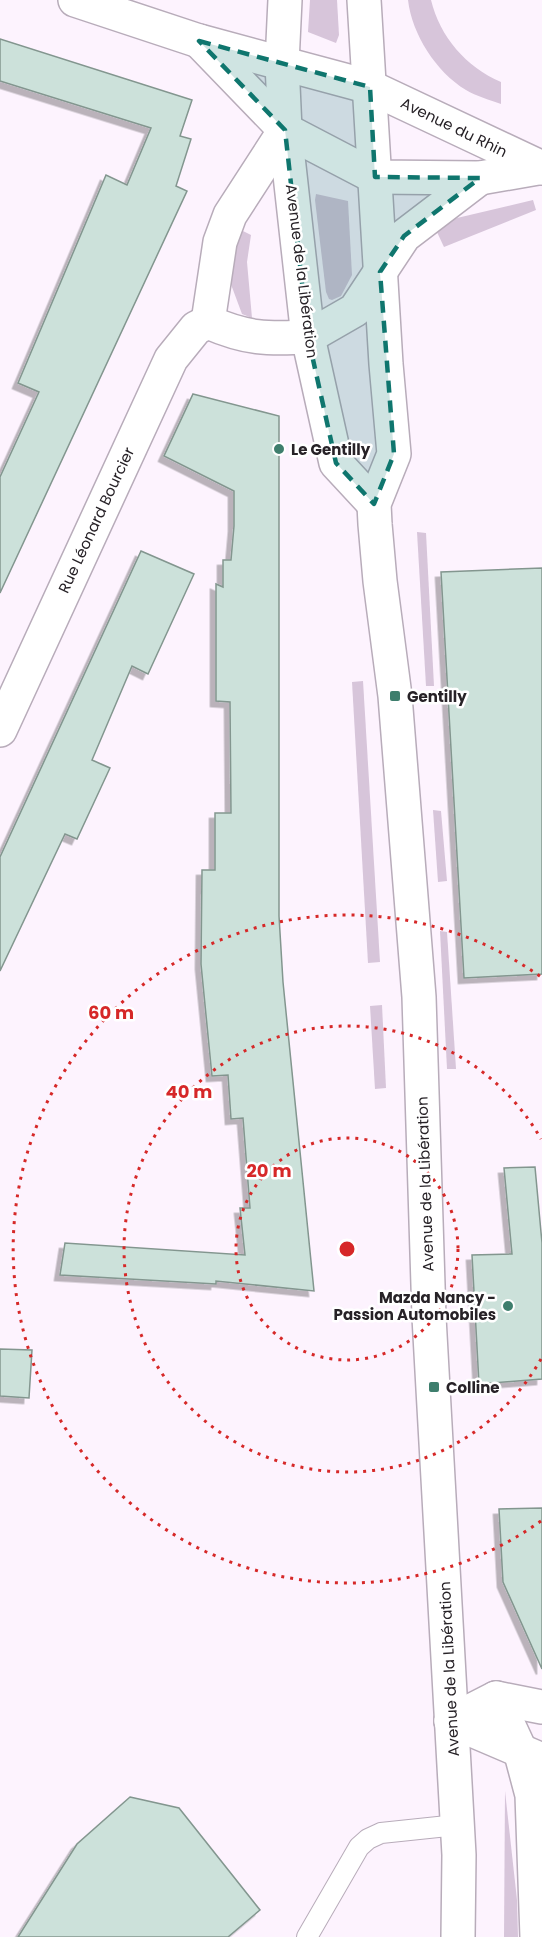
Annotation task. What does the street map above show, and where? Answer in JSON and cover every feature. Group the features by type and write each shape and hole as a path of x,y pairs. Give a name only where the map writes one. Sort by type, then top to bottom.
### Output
{"main road":[{"path":"75,0 199,40 370,87"},
{"name":"Avenue de la Libération","path":"285,0 282,63 285,130 308,337 336,462 374,504"},
{"name":"Avenue de la Libération","path":"364,0 393,454 374,504 380,581 395,696 419,997 429,1317 457,1825 458,1937"},
{"path":"199,40 285,130 375,177"},
{"name":"Avenue du Rhin","path":"370,87 540,168"},
{"path":"285,130 230,215 220,242 208,322 229,331 268,339 308,337 355,310 404,236 480,178"},
{"name":"Avenue du Rhin","path":"375,177 480,178 540,168"},
{"name":"Rue Léonard Bourcier","path":"0,730 171,358 196,328 208,322"},
{"path":"496,1698 531,1755 537,1937"},
{"path":"451,1721 496,1698 542,1707"},
{"path":"451,1721 531,1755"}],"lane":[{"path":"307,1937 359,1847 368,1839 381,1833 457,1825"}],"highlighted area":[{"path":"199,41 370,87 375,177 480,178 404,236 380,272 394,454 374,504 336,463 308,337 285,130"}],"shaded area":[{"path":"310,0 337,0 339,35 336,43 308,32"},
{"path":"408,0 431,0 441,26 456,49 477,68 501,82 501,104 470,92 455,82 436,63 420,39 410,13"},
{"path":"316,194 348,201 352,275 341,296 332,300 326,292"},
{"path":"533,200 536,210 444,247 436,230 457,218"},
{"path":"241,230 251,235 247,262 252,318 242,314 229,279 227,263"},
{"path":"417,532 426,533 434,686 426,686"},
{"path":"363,681 380,962 368,963 352,682"},
{"path":"433,810 441,811 447,881 438,882"},
{"path":"440,931 447,932 456,1069 447,1069"},
{"path":"382,1005 386,1088 375,1089 370,1006"},
{"path":"505,1791 517,1900 518,1937 504,1937"}],"building":[{"path":"0,39 192,100 180,136 191,139 176,186 187,191 0,593 0,477 39,392 18,383 106,175 127,185 151,128 0,81"},
{"path":"193,394 279,416 279,916 283,982 314,1291 216,1281 216,1284 60,1275 65,1243 245,1255 240,1208 250,1208 243,1118 231,1119 228,1075 212,1076 201,964 202,870 215,870 215,813 231,813 230,702 216,701 216,584 223,587 223,560 231,560 234,491 164,456"},
{"path":"141,551 194,574 148,674 132,666 92,760 110,768 77,839 65,834 0,971 0,857"},
{"path":"542,568 542,974 464,978 441,572"},
{"name":"Mazda Nancy - Passion Automobiles","path":"535,1167 542,1243 542,1379 479,1384 472,1255 512,1254 504,1168"},
{"path":"0,1349 32,1350 29,1398 0,1396"},
{"path":"542,1508 542,1669 503,1582 499,1509"},
{"path":"130,1797 179,1808 260,1910 228,1937 18,1937 77,1844"}],"place":[{"name":"Le Gentilly","path":"279,449"},
{"name":"Gentilly","path":"395,696"},
{"name":"Mazda Nancy - Passion Automobiles","path":"508,1306"},
{"name":"Colline","path":"434,1387"}]}
